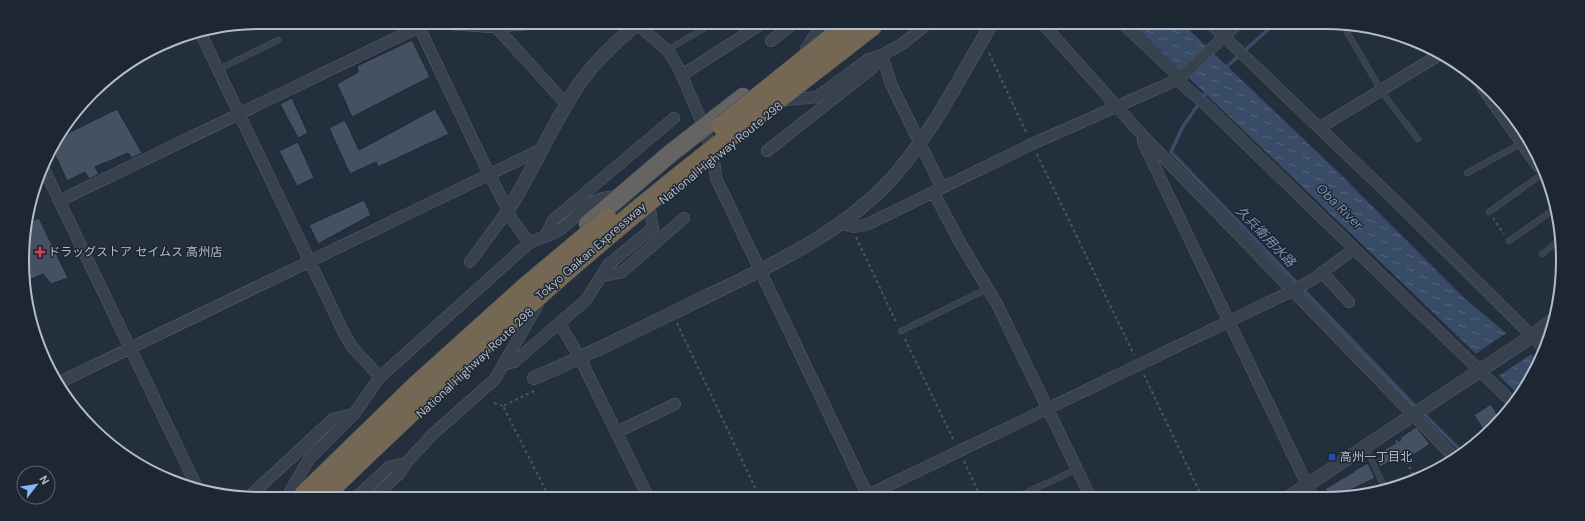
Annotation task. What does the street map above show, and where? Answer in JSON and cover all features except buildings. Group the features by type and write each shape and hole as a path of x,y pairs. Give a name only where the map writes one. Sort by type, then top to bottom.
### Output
{"highway":[{"path":"298,492 485,313 704,127 832,29"},
{"name":"Tokyo Gaikan Expressway","path":"307,492 416,386 527,286 843,29"},
{"name":"Tokyo Gaikan Expressway","path":"327,492 427,396 536,298 664,189 868,29"},
{"name":"National Highway Route 298","path":"336,492 538,304 786,100 877,29"}],"street":[{"path":"59,202 415,29"},
{"path":"425,29 489,174 508,211 529,243"},
{"path":"498,29 566,104"},
{"path":"470,262 508,211 544,148 566,104 597,62 632,29"},
{"path":"643,29 667,50 682,75 704,127 714,160 716,178 866,492"},
{"path":"682,75 753,29"},
{"path":"771,41 786,29"},
{"path":"806,49 819,29"},
{"path":"786,100 817,97 867,60 882,55 902,44 921,29"},
{"path":"535,384 580,358 792,254 840,223 869,201 888,183 910,158 989,29"},
{"path":"1048,29 1143,136 1451,454"},
{"path":"1128,29 1174,72 1182,77 1184,86 1206,105 1354,249 1483,368 1510,399"},
{"path":"1216,29 1405,210 1529,338 1540,345"},
{"path":"840,223 854,227 868,224 1032,144 1182,77 1231,29"},
{"path":"201,37 352,347 380,377"},
{"path":"882,55 891,84 919,143 959,241 997,304 1088,492"},
{"path":"767,151 871,69 882,55"},
{"path":"1319,128 1435,57"},
{"path":"1492,101 1531,155"},
{"path":"546,235 553,220 674,118"},
{"path":"1143,136 1143,142 1310,492"},
{"path":"63,381 544,148"},
{"path":"46,174 195,482"},
{"path":"289,492 309,459 354,414 380,377 529,243 546,235 557,232 592,201 604,196 622,196"},
{"path":"503,365 514,362 560,324 586,300 609,264 653,228 650,211"},
{"path":"601,276 622,272 684,218"},
{"path":"873,492 1292,291 1354,249"},
{"path":"1322,272 1349,302"},
{"path":"379,492 400,473 406,462 433,434 495,380 538,304"},
{"path":"560,324 580,358 646,492"},
{"path":"1296,492 1362,447 1529,338 1547,324"},
{"path":"617,432 675,404"},
{"path":"254,492 333,419 354,414"},
{"path":"361,492 389,467 406,462"}],"lane":[{"path":"667,50 703,29"},
{"path":"1347,32 1381,90 1418,139"},
{"path":"217,70 278,40"},
{"path":"1467,172 1522,143"},
{"path":"1489,212 1540,176"},
{"path":"1509,241 1551,212"},
{"path":"1542,254 1556,242"},
{"path":"901,331 987,289"},
{"path":"1362,447 1368,454 1383,484"},
{"path":"1028,492 1077,469"}],"path":[{"path":"986,48 1200,492"},
{"path":"1489,212 1509,241"},
{"path":"854,227 856,237 978,492"},
{"path":"672,314 757,492"},
{"path":"494,404 503,406 535,384"},
{"path":"503,406 546,492"},
{"path":"1394,436 1413,474"}],"water":[{"name":"Oba River","path":"1138,29 1188,29 1337,171 1463,297 1535,357 1515,391"}],"pier":[{"path":"1508,332 1533,353 1497,377 1474,355"}],"waterway":[{"name":"久兵衛用水路","path":"1224,69 1269,29"},
{"name":"久兵衛用水路","path":"1208,90 1182,128 1171,152 1417,408"},
{"name":"久兵衛用水路","path":"1422,412 1459,449"}],"place":[{"name":"ドラッグストア セイムス 高州店","path":"40,252"},
{"name":"高州一丁目北","path":"1332,457"}]}
